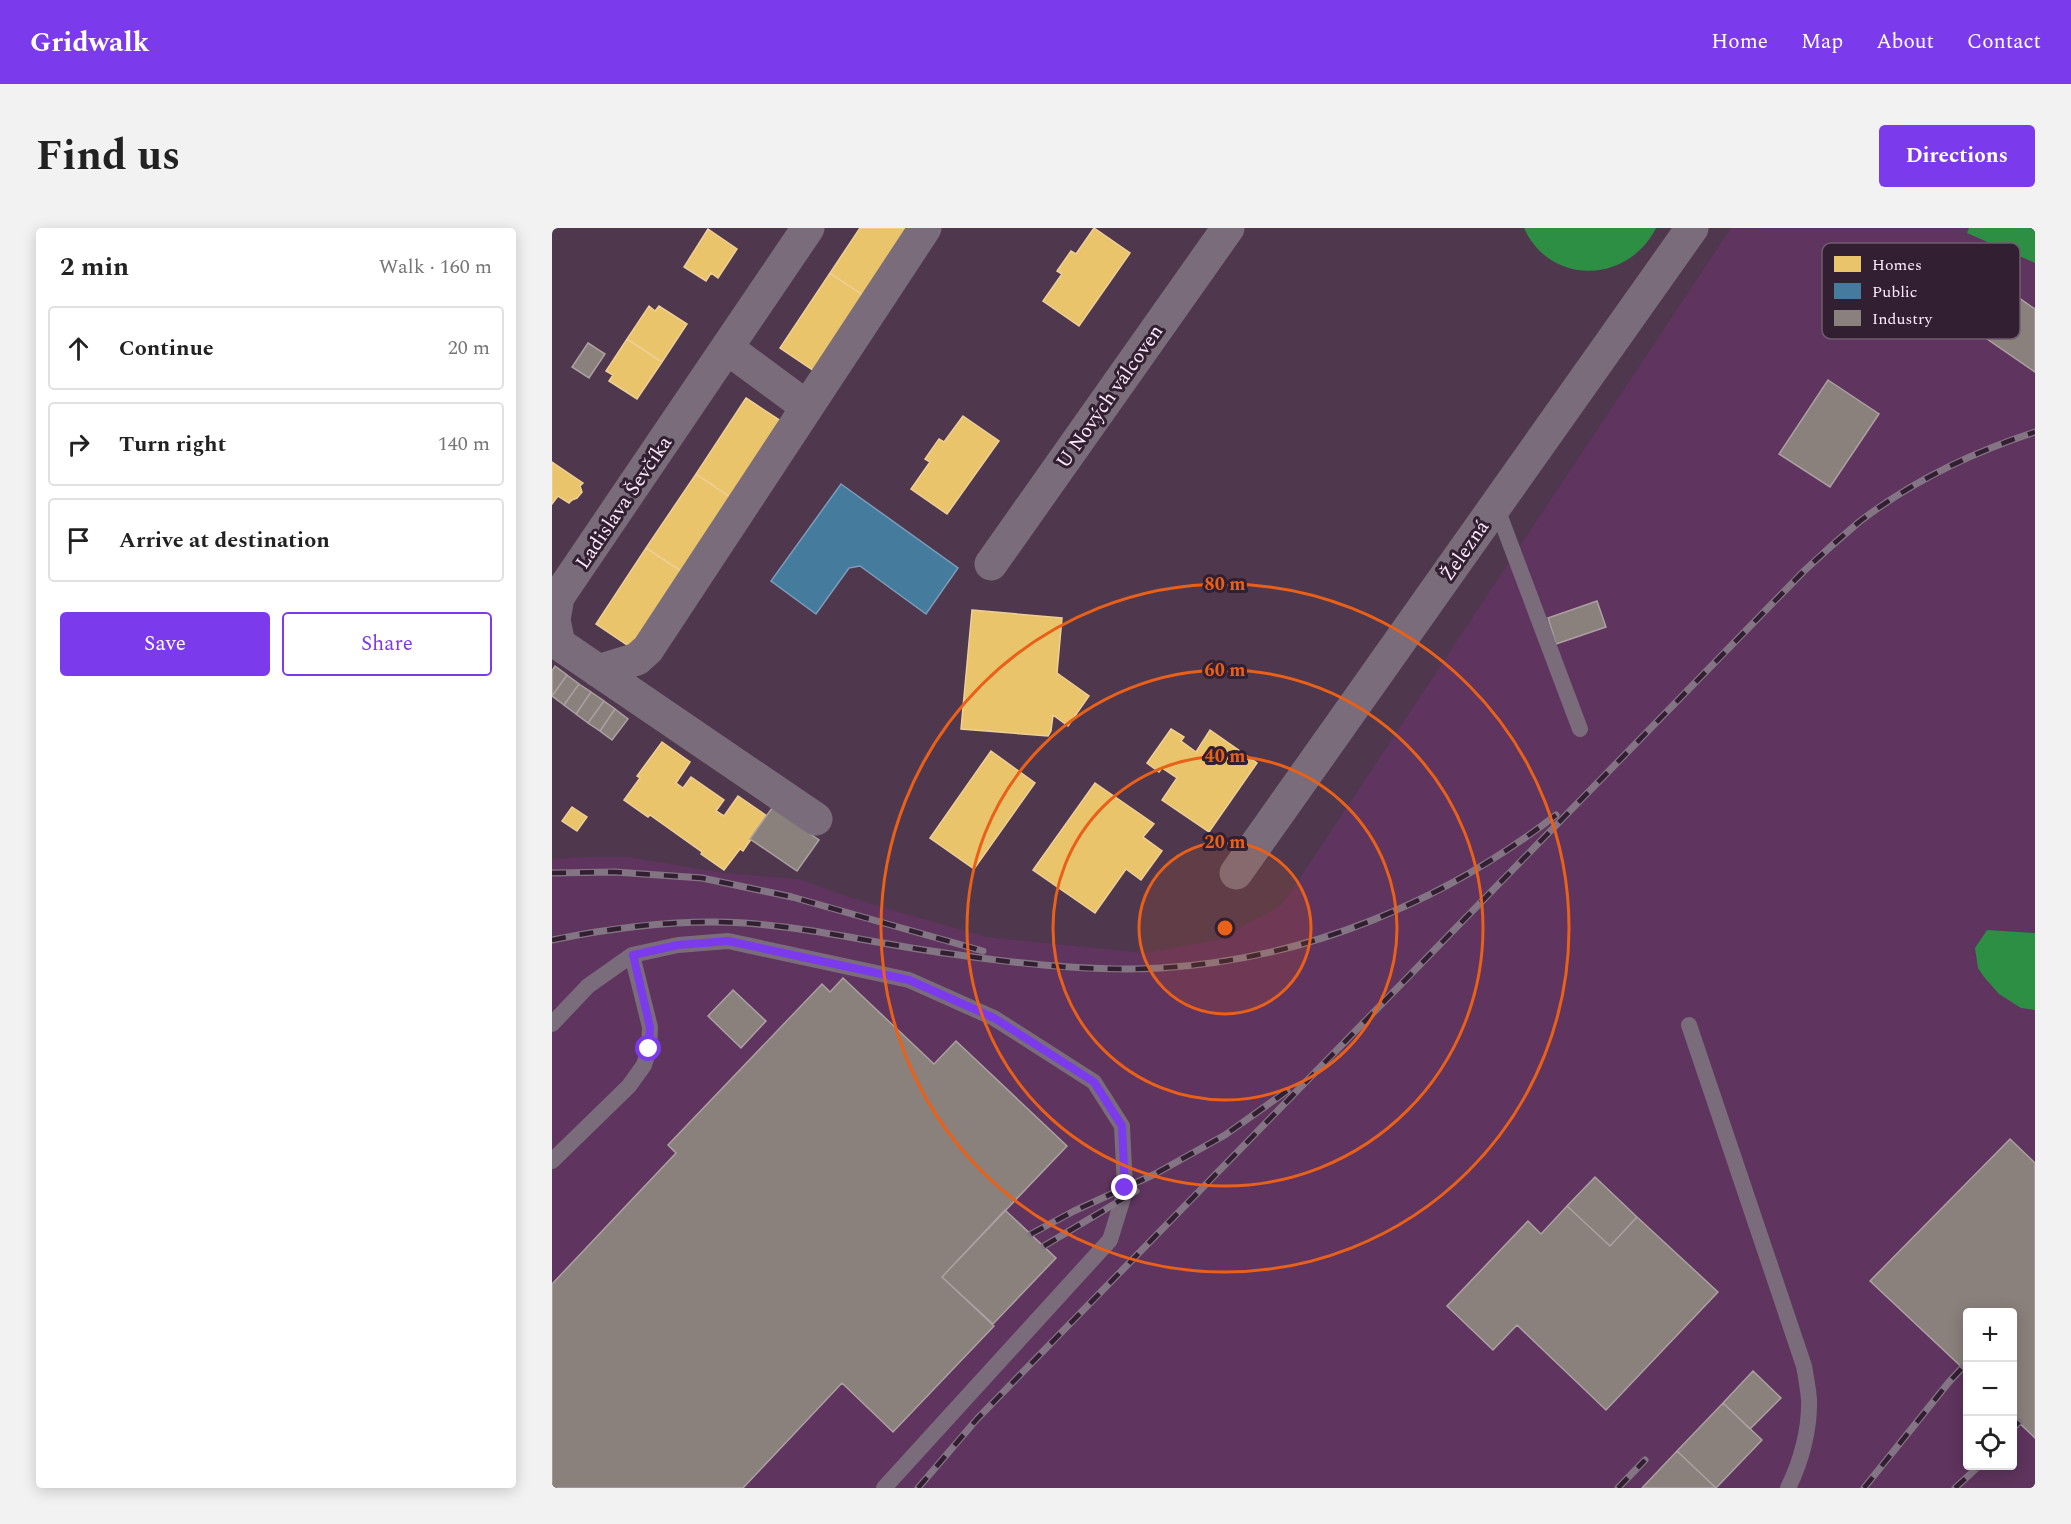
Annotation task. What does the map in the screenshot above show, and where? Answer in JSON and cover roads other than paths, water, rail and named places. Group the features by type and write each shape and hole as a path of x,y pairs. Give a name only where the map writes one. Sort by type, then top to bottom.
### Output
{"street":[{"name":"Ladislava Ševčíka","path":"808,228 558,597 554,620 559,644 816,819"},
{"path":"598,671 636,659 648,649 925,228"},
{"name":"U Nových válcoven","path":"991,564 1228,228"},
{"name":"Železná","path":"1236,873 1692,228"},
{"path":"727,348 807,406"}],"lane":[{"path":"1496,506 1580,729"},
{"path":"552,1024 588,986 633,955 678,945 728,941 909,980 994,1018 1094,1082 1122,1126 1124,1198 1110,1240 884,1488"},
{"path":"552,1161 629,1086 644,1065 649,1049 650,1027 633,955"},
{"path":"1689,1025 1804,1366 1809,1400 1805,1440 1797,1471 1788,1488"}],"railway":[{"path":"918,1488 977,1419 1804,571 1859,522 1921,481 1989,449 2035,432"},
{"path":"552,940 648,925 721,922 771,925 926,950 1057,966 1135,969 1215,962 1268,953 1320,939 1419,900 1467,875 1556,815"},
{"path":"552,873 615,872 702,878 792,897 983,951"},
{"path":"1031,1234 1074,1211 1155,1174 1225,1135 1287,1091"},
{"path":"1044,1246 1136,1191"},
{"path":"1864,1488 1962,1368"},
{"path":"1618,1488 1645,1460"},
{"path":"1955,1488 1975,1470"}]}
